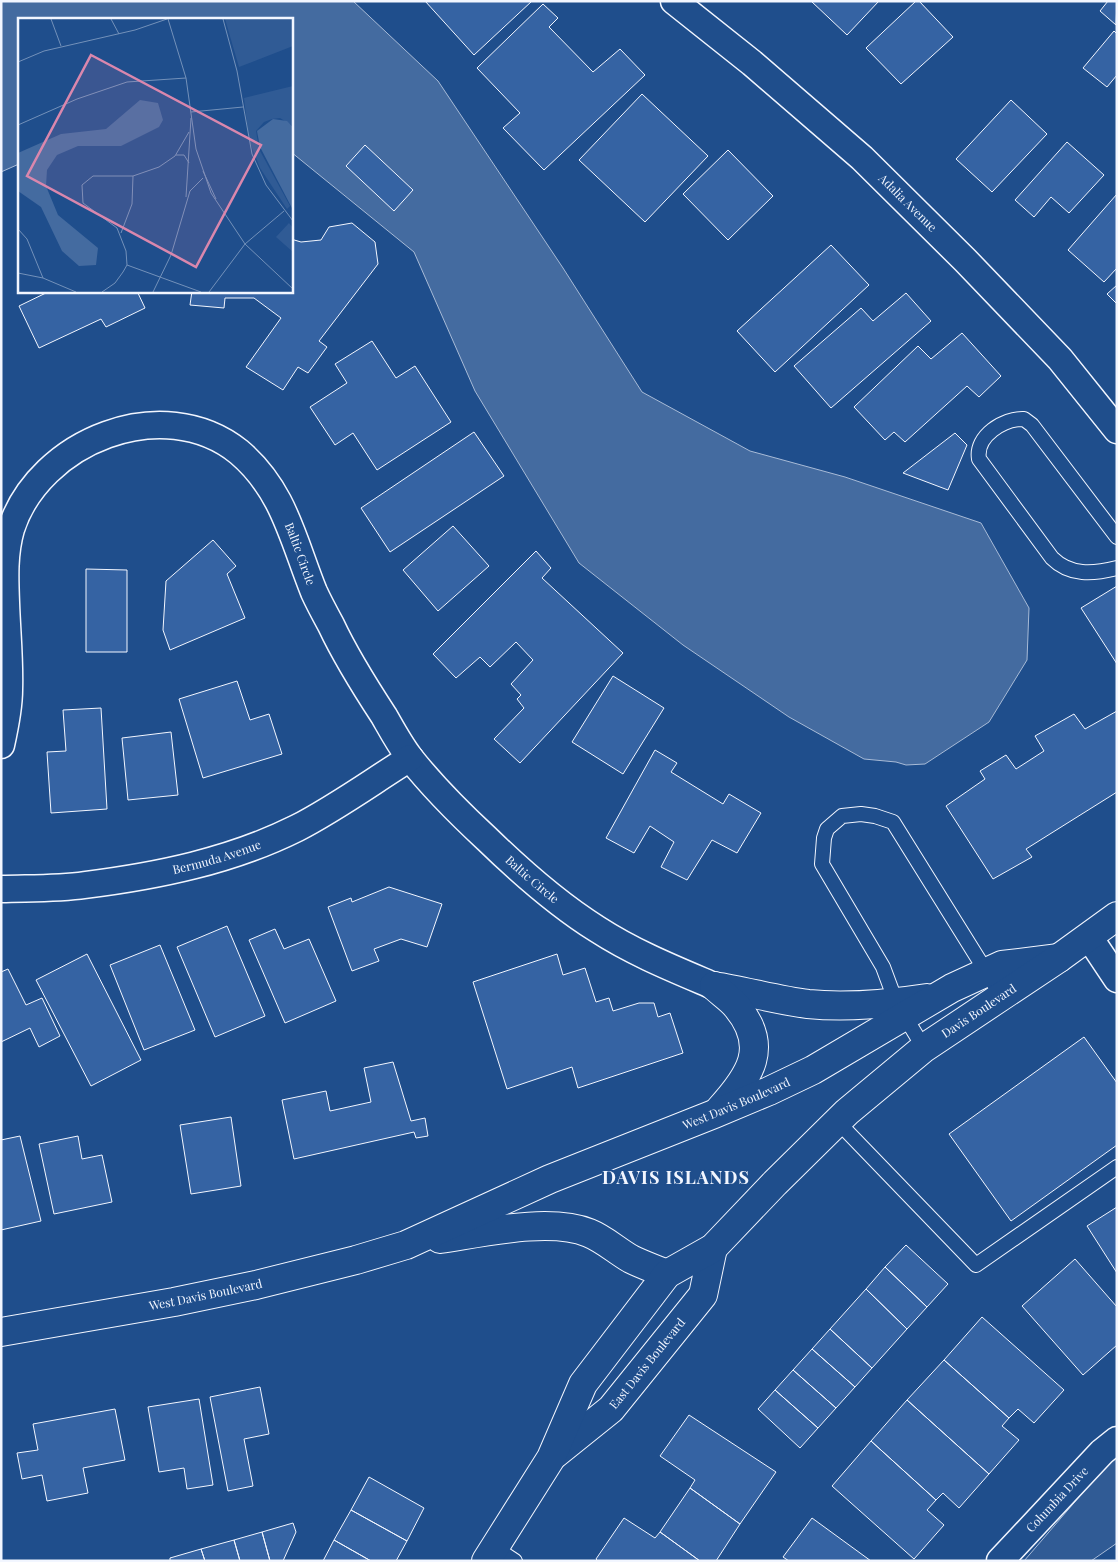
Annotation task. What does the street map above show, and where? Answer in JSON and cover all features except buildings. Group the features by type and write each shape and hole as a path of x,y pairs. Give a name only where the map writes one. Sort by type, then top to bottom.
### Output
{"street":[{"name":"Adalia Avenue","path":"674,1 752,63 862,158 965,260 1060,359 1117,430"},
{"name":"Baltic Circle","path":"1,745 7,718 9,692 5,566 11,530 22,505 40,479 64,457 92,440 121,430 150,425 183,427 211,436 238,451 274,491 316,595 343,650 410,758 454,808 549,895 574,914 652,960 714,986"},
{"name":"Bermuda Avenue","path":"1,889 92,884 201,864 269,841 298,828 410,758"},
{"name":"Davis Boulevard","path":"842,1116 924,1048 1002,997 1117,916"},
{"path":"1088,937 1117,979"},
{"path":"714,986 807,1004 900,1009 938,996 1002,965 1059,958"},
{"path":"714,986 737,1006 752,1030 754,1046 750,1070 744,1081 714,1114"},
{"name":"West Davis Boulevard","path":"406,1245 550,1179 714,1114 814,1070 900,1009"},
{"name":"East Davis Boulevard","path":"498,1556 551,1458 583,1384 667,1274 713,1248 842,1116"},
{"name":"West Davis Boulevard","path":"1,1332 135,1309 256,1285 356,1260 406,1245 514,1228 570,1228 588,1232 630,1258 667,1274"},
{"name":"East Davis Boulevard","path":"551,1458 611,1409 703,1295 713,1248"},
{"name":"Columbia Drive","path":"1000,1561 1089,1466 1117,1440"}],"lane":[{"path":"1117,537 1032,425 1024,419 1007,421 988,434 978,453 979,459 1052,558 1059,565 1078,572 1093,573 1117,568"},
{"path":"924,1048 900,1009 883,967 822,864 824,838 827,829 842,816 861,814 875,816 892,822 1002,997"},
{"path":"842,1116 976,1265 1117,1167"}],"shaded area":[{"path":"1,1 353,1 438,81 563,268 642,392 750,451 845,477 981,523 1029,608 1027,660 989,722 925,764 906,765 896,762 864,759 789,717 683,645 579,563 475,391 414,252 292,153 292,18 18,18 18,164 1,172"},
{"path":"1117,1457 1117,1543 1091,1561 1024,1561 1110,1461"}],"district":[{"name":"DAVIS ISLANDS","path":"676,1178"}]}
